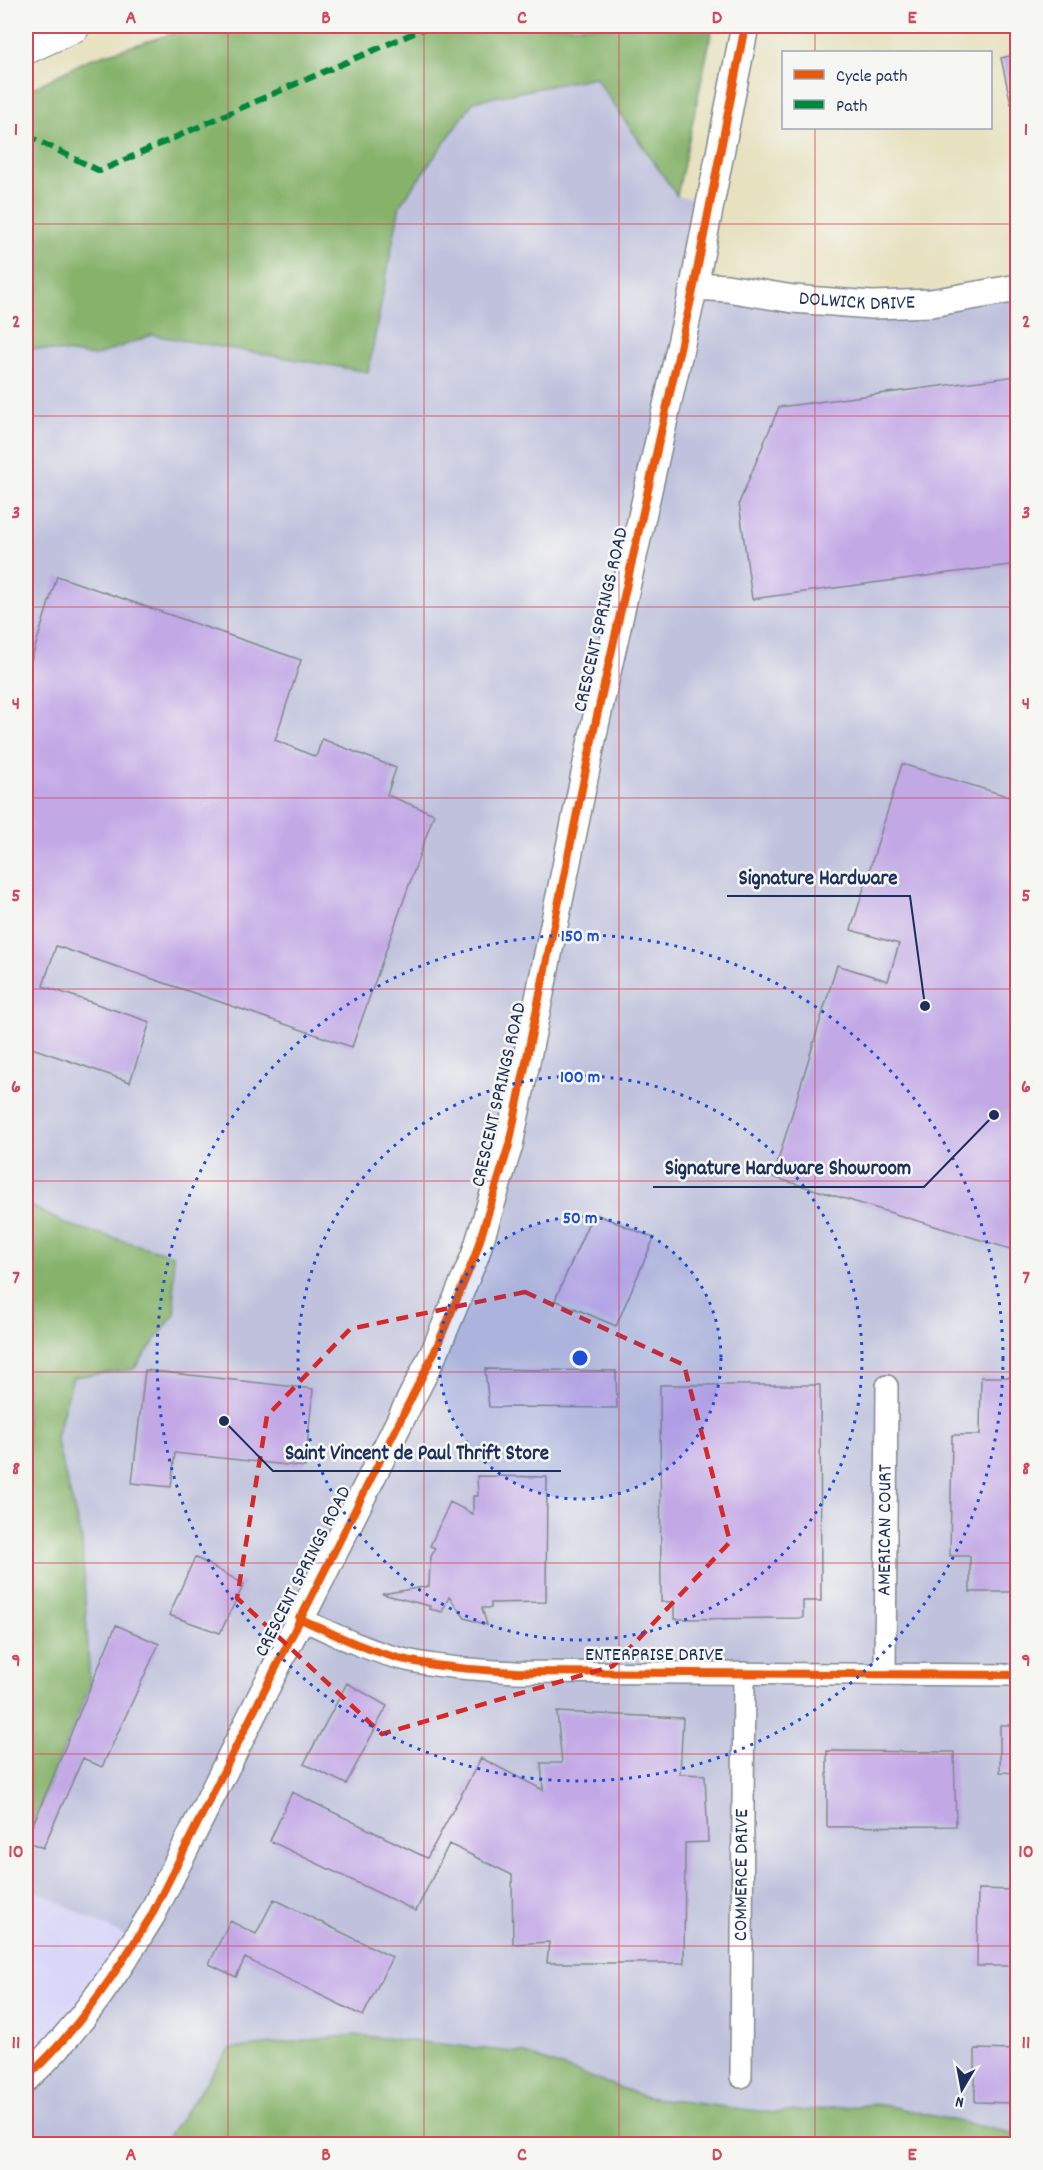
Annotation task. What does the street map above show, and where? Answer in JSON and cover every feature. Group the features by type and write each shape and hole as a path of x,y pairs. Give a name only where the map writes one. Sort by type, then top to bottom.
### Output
{"highway":[{"path":"26,48 74,26"}],"main road":[{"name":"CRESCENT SPRINGS ROAD","path":"26,2078 74,2027 119,1967 151,1916 449,1320 474,1256 509,1145 596,725 694,286 746,26"},
{"name":"DOLWICK DRIVE","path":"694,286 727,288 793,299 872,305 932,303 1017,288"}],"street":[{"name":"AMERICAN COURT","path":"885,1674 887,1386"},
{"name":"ENTERPRISE DRIVE","path":"299,1618 373,1650 409,1661 452,1668 516,1672 1017,1675"},
{"name":"COMMERCE DRIVE","path":"741,2077 744,1673"}],"highlighted area":[{"path":"525,1292 684,1365 730,1542 613,1666 382,1734 237,1598 267,1416 350,1329"}],"shaded area":[{"path":"595,77 677,196 710,201 694,285 793,299 1017,288 1017,2134 879,2104 774,2113 646,2097 523,2053 229,2049 163,2144 26,2144 26,2078 135,1941 26,1886 26,1841 90,1685 82,1541 56,1437 73,1377 134,1369 175,1314 173,1255 66,1224 26,1204 26,347 95,356 152,335 368,372 400,205 474,100"},
{"path":"26,1886 135,1941 26,2078"}],"green space":[{"path":"196,26 713,26 677,196 595,77 474,101 400,205 368,372 152,335 95,356 26,347 26,92 87,60"},
{"path":"26,1204 66,1224 173,1255 175,1314 134,1369 73,1377 56,1438 82,1541 90,1686 26,1841"},
{"path":"355,2035 523,2053 646,2097 774,2113 879,2104 1017,2134 1017,2144 163,2144 229,2049"}],"building":[{"path":"1017,54 1017,104 1011,104 1001,58"},
{"path":"1017,376 1017,564 752,599 739,503 779,407"},
{"path":"57,576 301,660 275,740 316,757 322,739 396,768 387,795 434,814 352,1047 56,946 43,986 150,1022 130,1082 26,1046 26,677"},
{"path":"902,764 1017,799 1017,1251 773,1177 837,965 888,981 899,944 851,930"},
{"path":"593,1213 654,1238 616,1326 555,1300"},
{"path":"485,1369 616,1371 617,1408 489,1407"},
{"path":"145,1370 313,1389 305,1467 175,1453 171,1487 132,1483"},
{"path":"981,1377 1017,1377 1017,1592 970,1592 970,1556 950,1556 952,1435 980,1435"},
{"path":"660,1385 820,1385 821,1601 803,1601 803,1618 674,1619 674,1602 661,1602"},
{"path":"477,1476 547,1477 546,1602 491,1603 491,1608 482,1608 487,1625 465,1618 449,1597 442,1612 429,1609 430,1606 382,1594 429,1586 430,1559 435,1548 430,1546 450,1502 473,1514 473,1496 478,1496"},
{"path":"195,1557 244,1584 220,1633 169,1615"},
{"path":"116,1625 159,1644 102,1767 83,1758 43,1848 26,1841"},
{"path":"347,1683 387,1706 346,1784 304,1764"},
{"path":"557,1712 683,1718 680,1774 705,1775 708,1842 685,1843 684,1963 547,1963 549,1942 513,1944 512,1875 449,1844 416,1911 270,1841 292,1792 427,1858 481,1758 543,1790 541,1763 562,1763"},
{"path":"1000,1725 1017,1725 1017,1773 1000,1772"},
{"path":"827,1751 954,1752 956,1826 827,1827"},
{"path":"978,1889 1017,1890 1017,1966 977,1966"},
{"path":"274,1899 392,1957 363,2016 245,1958 236,1977 209,1964 230,1921 256,1934"},
{"path":"975,2049 1017,2050 1017,2103 975,2102"}],"marked path":[{"path":"26,135 100,171 423,29 440,26"}],"cycle path":[{"path":"26,2078 78,2022 109,1981 151,1916 435,1351 475,1256 509,1145 595,725 694,286 745,26"},
{"path":"299,1618 354,1643 396,1658 477,1669 516,1672 1018,1675"}],"place":[{"name":"Signature Hardware","path":"925,1006"},
{"name":"Signature Hardware Showroom","path":"994,1115"},
{"name":"Saint Vincent de Paul Thrift Store","path":"224,1421"}]}
